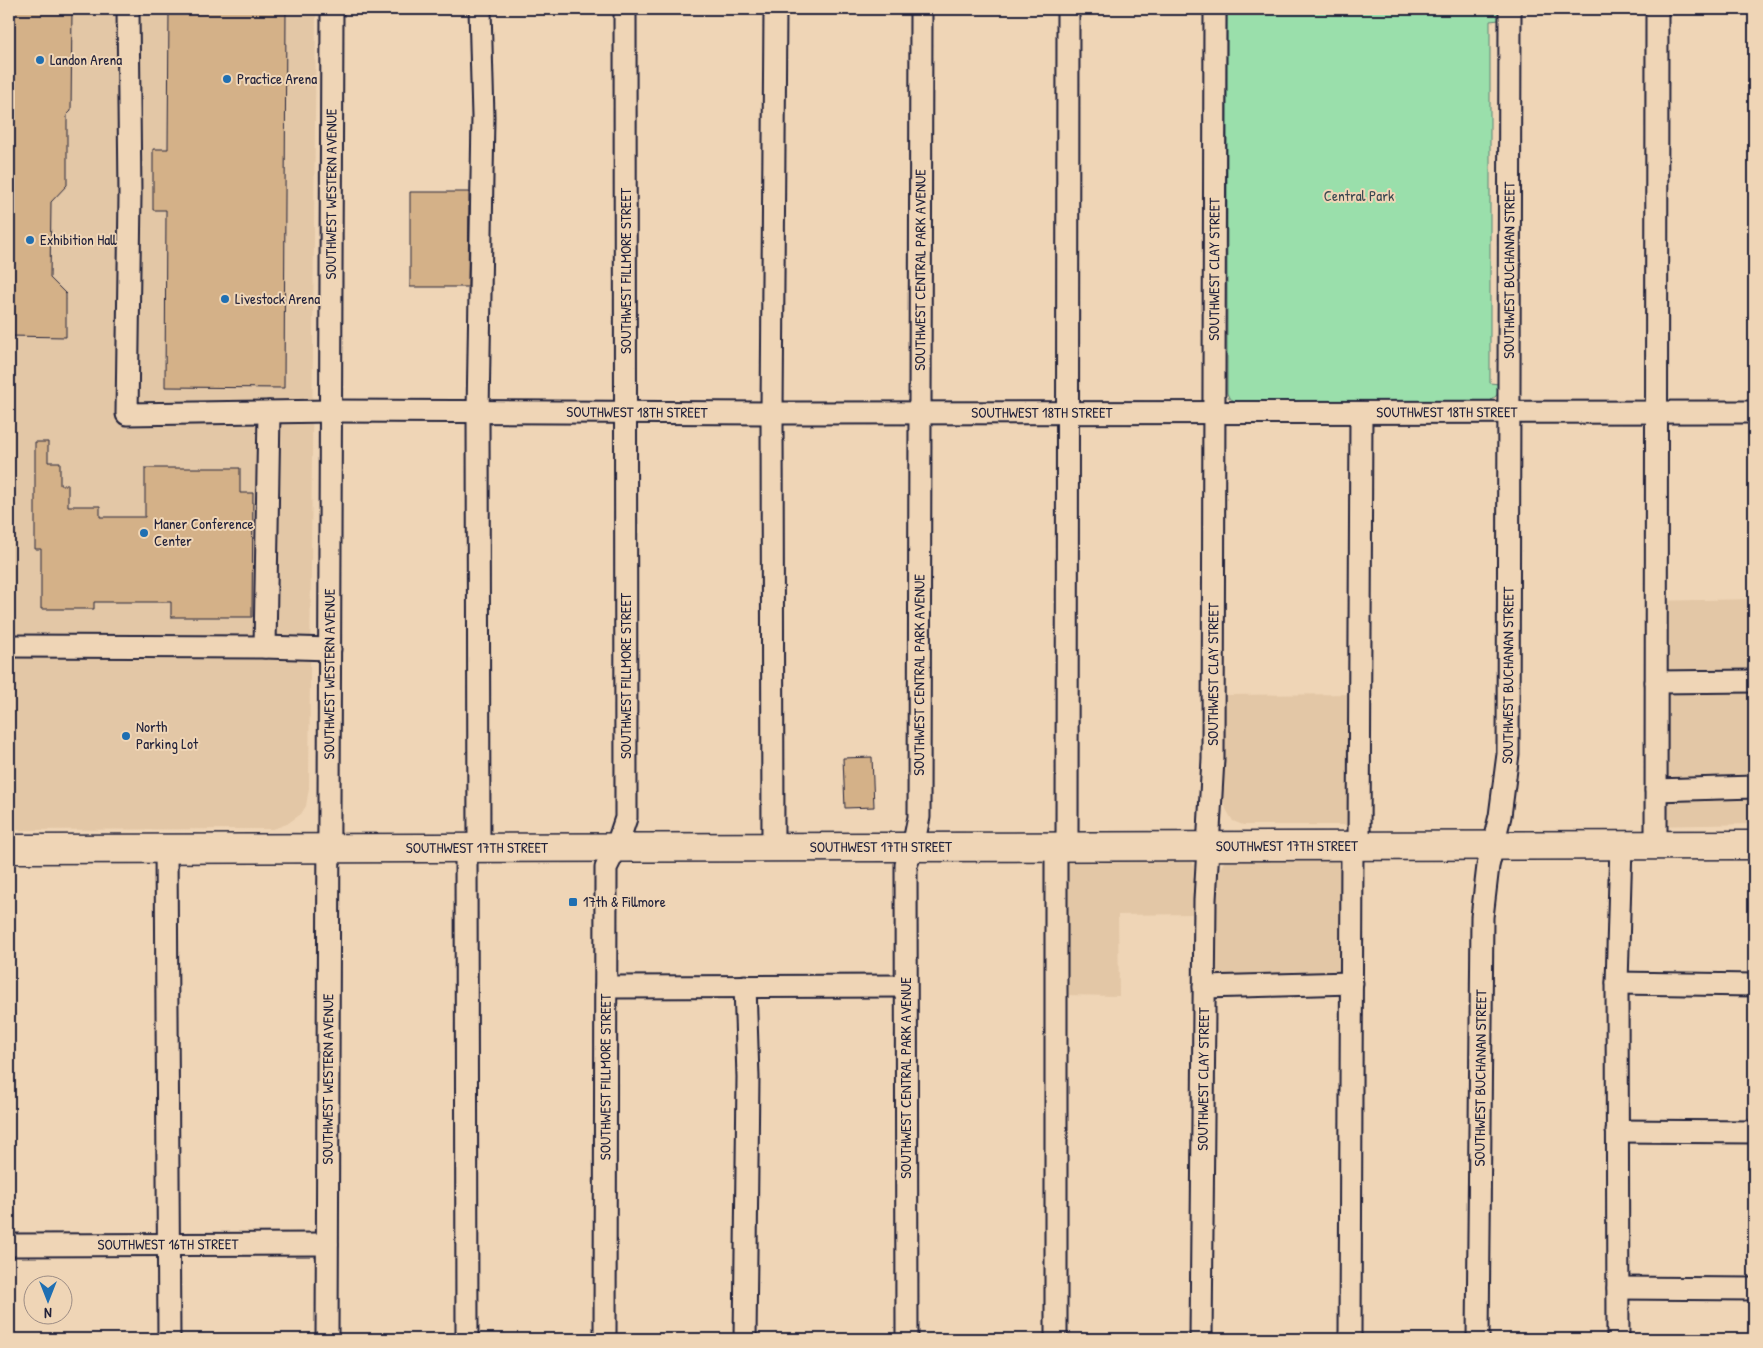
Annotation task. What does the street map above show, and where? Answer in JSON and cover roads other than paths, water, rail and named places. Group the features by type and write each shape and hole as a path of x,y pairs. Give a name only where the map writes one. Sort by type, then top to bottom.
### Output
{"main road":[{"name":"SOUTHWEST 17TH STREET","path":"9,849 1754,845"}],"street":[{"name":"SOUTHWEST 18TH STREET","path":"128,9 130,195 127,414 331,411 626,413 1754,412"},
{"name":"SOUTHWEST WESTERN AVENUE","path":"327,1339 332,9"},
{"path":"467,1339 482,117 480,9"},
{"name":"SOUTHWEST FILLMORE STREET","path":"605,1339 606,868 616,848 626,818 625,9"},
{"path":"773,848 772,413 775,9"},
{"name":"SOUTHWEST CENTRAL PARK AVENUE","path":"907,1339 906,865 913,847 920,817 921,9"},
{"path":"1056,1339 1068,412 1068,9"},
{"name":"SOUTHWEST CLAY STREET","path":"1200,1339 1204,900 1213,759 1216,9"},
{"name":"SOUTHWEST BUCHANAN STREET","path":"1478,1339 1482,917 1488,866 1494,846 1507,772 1508,754 1510,9"},
{"path":"1656,846 1657,9"},
{"path":"265,647 268,412"},
{"path":"1350,1339 1352,983 1361,413"},
{"path":"9,646 330,649"},
{"path":"1656,682 1754,681"},
{"path":"1656,790 1754,787"},
{"path":"1618,1339 1617,983 1621,846"},
{"path":"166,849 169,1339"},
{"path":"1204,987 1352,983"},
{"path":"1617,983 1754,985"},
{"path":"746,986 748,1078 746,1339"},
{"path":"606,987 905,986"},
{"path":"1617,1131 1754,1132"},
{"name":"SOUTHWEST 16TH STREET","path":"9,1245 328,1244"},
{"path":"1618,1288 1754,1289"}],"place":[{"name":"Landon Arena","path":"40,60"},
{"name":"Practice Arena","path":"227,79"},
{"name":"Exhibition Hall","path":"30,240"},
{"name":"Livestock Arena","path":"225,299"},
{"name":"Maner Conference Center","path":"144,533"},
{"name":"North Parking Lot","path":"126,736"},
{"name":"17th & Fillmore","path":"573,902"}],"park label":[{"name":"Central Park","path":"1359,196"}]}
